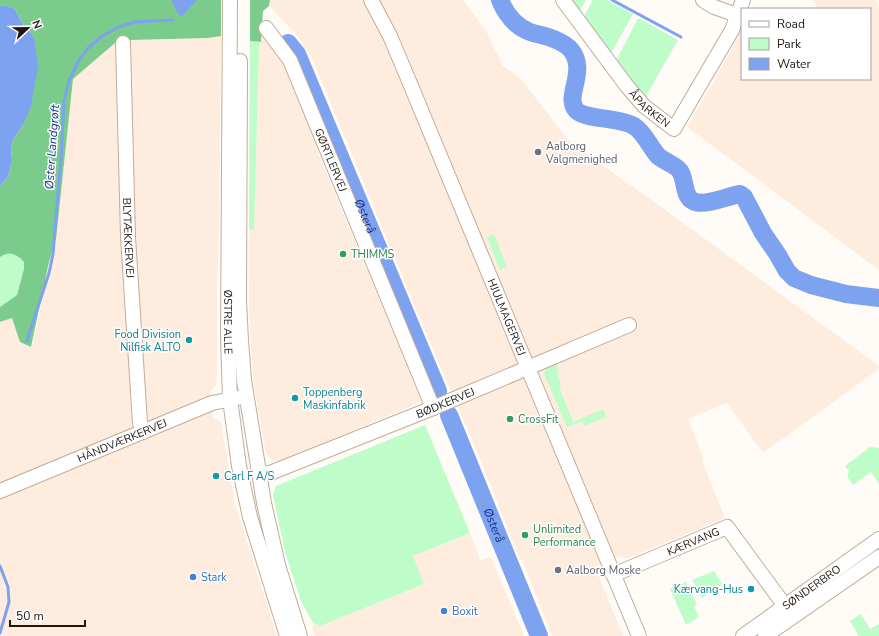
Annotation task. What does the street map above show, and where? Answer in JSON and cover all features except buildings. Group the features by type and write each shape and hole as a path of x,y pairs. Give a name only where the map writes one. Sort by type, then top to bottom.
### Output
{"street":[{"name":"ØSTRE ALLE","path":"230,0 228,336 230,399 239,466 250,517 287,636"},
{"name":"ØSTRE ALLE","path":"240,0 239,300 246,397 269,528 278,565 300,636"},
{"name":"HJULMAGERVEJ","path":"370,0 398,55 639,636"},
{"name":"ÅPARKEN","path":"563,0 626,86 644,106 674,129 732,30 740,5 714,7 703,0"},
{"name":"GØRTLERVEJ","path":"266,28 290,60 433,408"},
{"name":"BLYTÆKKERVEJ","path":"123,43 128,237 140,423 143,432"},
{"name":"BØDKERVEJ","path":"259,475 270,473 433,408 629,325"},
{"name":"HÅNDVÆRKERVEJ","path":"0,491 212,403 246,397"},
{"name":"KÆRVANG","path":"613,574 727,527 785,606"},
{"name":"SØNDERBRO","path":"743,636 879,539"},
{"name":"SØNDERBRO","path":"765,636 879,557"}],"shaded area":[{"path":"270,0 463,0 486,31 503,66 521,79 569,141 879,366 879,369 763,453 727,403 688,419 704,460 702,461 725,518 626,559 621,556 595,567 623,636 552,636 522,560 520,560 480,459 421,322 312,58 295,33 269,6"},
{"path":"813,0 876,0 879,7 879,270 687,127 741,31 741,80 871,80 871,8 817,8"},
{"path":"262,29 284,58 321,149 317,151 421,401 278,462 273,461 266,454 253,380 249,311 250,41 261,42"},
{"path":"221,36 217,370 216,385 211,390 213,419 217,419 221,422 235,504 277,636 0,636 0,322 12,317 20,342 32,347 56,239 73,79 115,43 129,40 208,38"},
{"path":"470,533 481,561 491,557 524,636 315,636 312,628 313,623 320,626 424,584 412,556"}],"green space":[{"path":"0,0 221,0 221,36 208,38 129,40 115,43 73,79 56,239 49,262 31,347 20,342 12,318 0,322 0,307 17,295 24,269 24,262 19,257 10,253 0,257 0,186 8,177 12,161 11,146 14,138 23,125 34,37 22,23 15,9 5,5 0,6"},
{"path":"250,0 270,0 269,6 263,11 261,42 250,41"},
{"path":"570,0 586,0 579,12"},
{"path":"593,0 607,0 633,14 610,55 583,18"},
{"path":"638,18 678,40 645,98 616,61"},
{"path":"250,41 259,42 254,229 251,231 249,226"},
{"path":"494,234 507,267 500,270 487,237"},
{"path":"3,254 18,254 24,261 24,269 17,295 0,307 0,257"},
{"path":"556,363 561,386 559,387 573,422 603,409 606,417 584,426 582,422 567,427 544,374 547,366"},
{"path":"425,425 470,533 413,556 424,584 320,626 313,623 301,601 285,552 273,495 276,486"},
{"path":"870,447 879,448 879,484 871,472 853,485 848,478 849,471 845,466"},
{"path":"714,571 722,584 702,598 692,580"},
{"path":"686,582 697,604 694,606 699,617 686,625 670,589"},
{"path":"861,614 870,629 879,624 879,636 859,636 850,621"}],"water":[{"path":"171,0 197,0 182,16 179,15"},
{"path":"5,5 15,9 22,23 34,37 38,66 31,106 23,125 14,138 11,146 12,161 8,177 0,186 0,6"}],"waterway":[{"path":"500,0 508,15 520,27 530,32 550,37 566,45 571,50 576,58 577,66 573,98 573,104 576,110 580,113 594,117 628,123 638,129 658,156 680,171 686,192 693,201 698,203 710,202 740,194 744,197 763,233 787,271 794,278 811,285 846,294 879,298"},
{"path":"612,0 681,37"},
{"name":"Øster Landgrøft","path":"27,341 49,273 53,254 64,101 69,81 78,62 88,48 102,36 119,27 134,22 172,20"},
{"name":"Østerå","path":"288,43 297,54 438,391"},
{"name":"Østerå","path":"449,415 539,636"},
{"name":"Øster Landgrøft","path":"0,566 8,587 9,602 0,633"}],"place":[{"name":"Aalborg Valgmenighed","path":"538,152"},
{"name":"THIMMS","path":"343,254"},
{"name":"Food Division Nilfisk ALTO","path":"189,340"},
{"name":"Toppenberg Maskinfabrik","path":"295,398"},
{"name":"CrossFit","path":"510,419"},
{"name":"Carl F A/S","path":"216,476"},
{"name":"Unlimited Performance","path":"525,535"},
{"name":"Aalborg Moske","path":"558,570"},
{"name":"Stark","path":"193,577"},
{"name":"Kærvang-Hus","path":"751,589"},
{"name":"Boxit","path":"444,611"}]}
